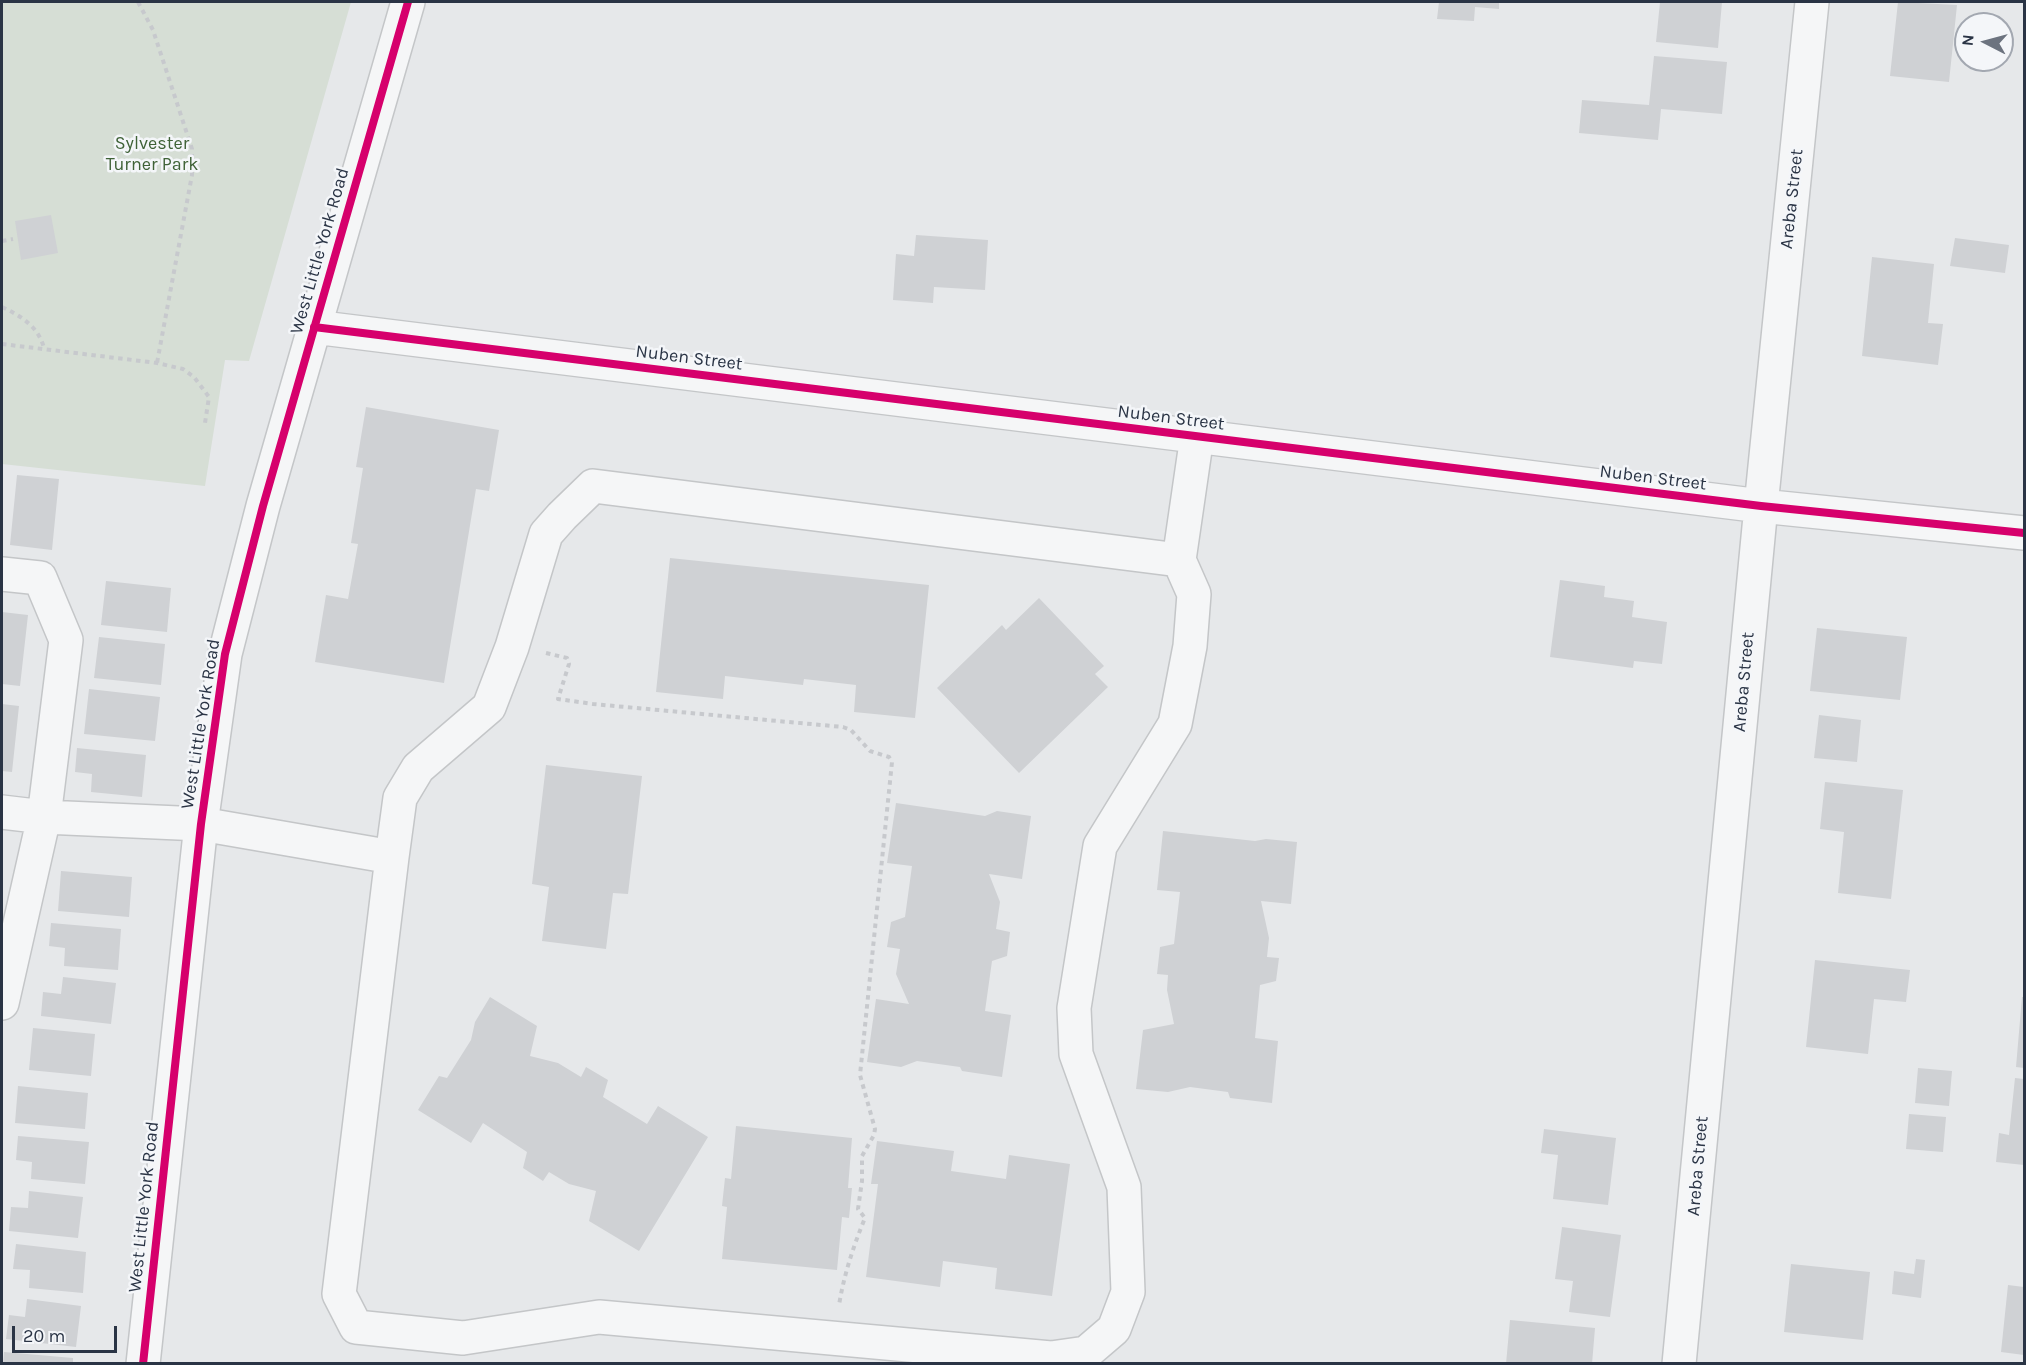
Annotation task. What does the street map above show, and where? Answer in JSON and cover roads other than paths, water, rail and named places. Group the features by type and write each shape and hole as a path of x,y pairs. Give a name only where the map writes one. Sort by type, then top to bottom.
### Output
{"street":[{"name":"West Little York Road","path":"143,1364 201,824 225,654 263,506 408,2"},
{"name":"Areba Street","path":"1679,1364 1812,2"},
{"name":"Nuben Street","path":"314,327 1761,506 2025,533"},
{"path":"1179,560 593,486 546,534 513,647 489,707 418,768 400,798 339,1294 356,1327 463,1338 599,1317 1051,1358 1086,1353 1114,1329 1128,1292 1124,1188 1076,1054 1074,1008 1100,846 1175,724 1190,646 1194,594 1179,560 1197,436"},
{"path":"2,574 40,578 66,640 44,817 2,1003"},
{"path":"2,812 44,817 201,824 392,857"}],"park label":[{"name":"Sylvester Turner Park","path":"152,154"}]}
